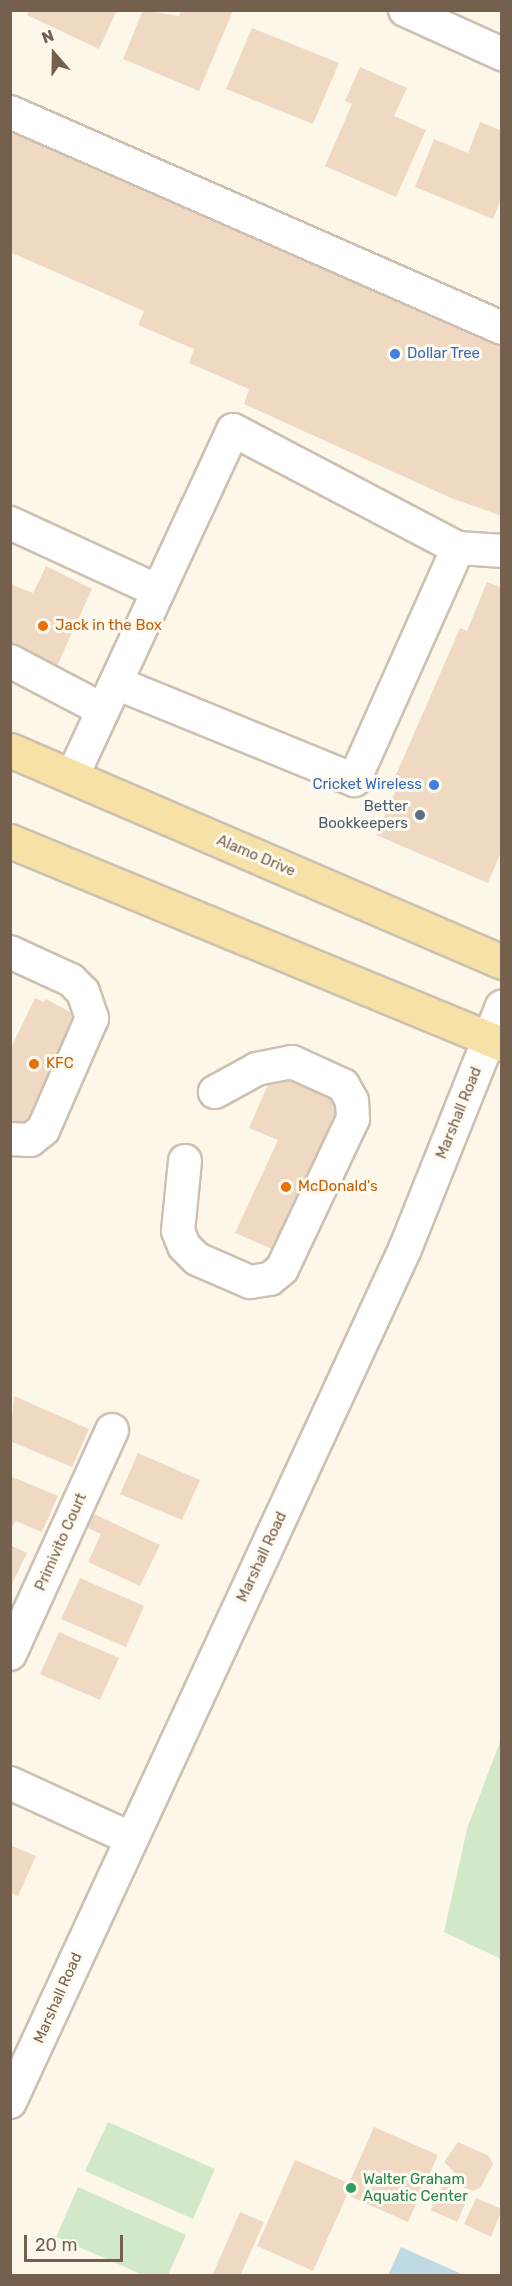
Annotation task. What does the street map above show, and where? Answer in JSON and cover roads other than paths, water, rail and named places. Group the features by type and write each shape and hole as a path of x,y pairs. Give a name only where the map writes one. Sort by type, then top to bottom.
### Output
{"main road":[{"name":"Alamo Drive","path":"10,750 501,962"},
{"path":"10,841 495,1042"}],"street":[{"path":"405,10 439,17 501,54"},
{"path":"10,112 501,328"},
{"path":"72,777 233,430 458,548 501,551"},
{"path":"10,523 158,591"},
{"path":"10,661 354,780 458,548"},
{"path":"10,952 71,980 83,992 92,1018 43,1130 30,1140 10,1139"},
{"name":"Marshall Road","path":"10,2102 130,1838 405,1249 495,1042 501,1007"},
{"path":"185,1161 178,1222 184,1246 197,1259 250,1282 270,1279 282,1269 353,1119 352,1101 343,1085 292,1062 257,1069 215,1092"},
{"name":"Primivito Court","path":"10,1654 112,1430"},
{"path":"10,1783 130,1838"}],"water":[{"path":"401,2247 464,2275 388,2275"}],"place":[{"name":"Dollar Tree","path":"395,354"},
{"name":"Jack in the Box","path":"43,626"},
{"name":"Cricket Wireless","path":"434,785"},
{"name":"Better Bookkeepers","path":"420,815"},
{"name":"KFC","path":"34,1064"},
{"name":"McDonald's","path":"286,1187"},
{"name":"Walter Graham Aquatic Center","path":"351,2188"}]}
